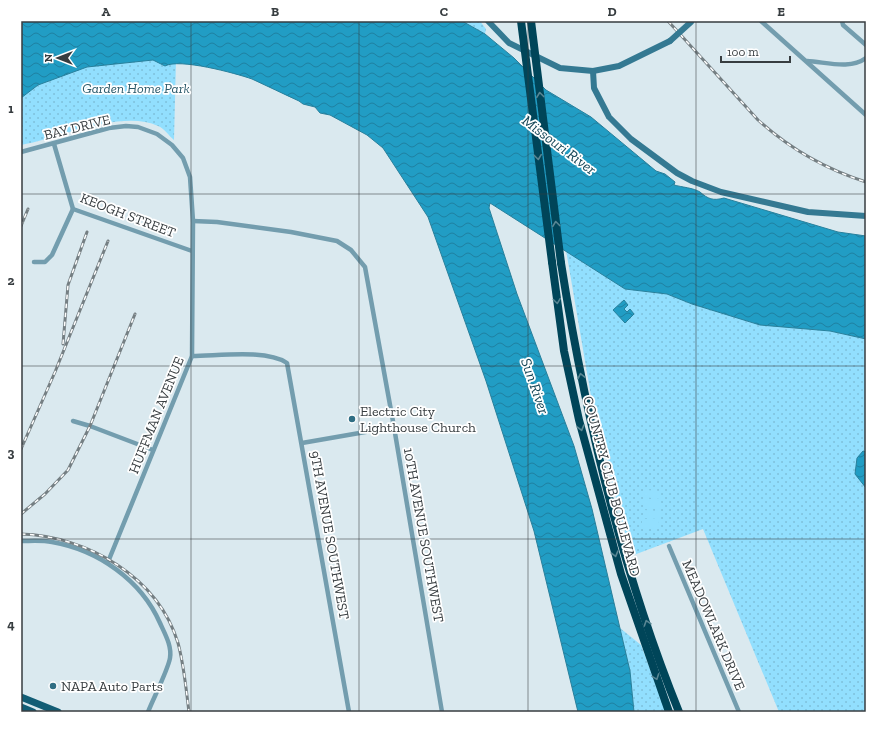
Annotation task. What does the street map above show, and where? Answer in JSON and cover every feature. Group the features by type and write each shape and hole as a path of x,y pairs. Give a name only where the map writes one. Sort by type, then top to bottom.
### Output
{"highway":[{"name":"COUNTRY CLUB BOULEVARD","path":"521,21 564,351 579,420 621,574 668,712"},
{"name":"COUNTRY CLUB BOULEVARD","path":"531,21 561,263 573,341 600,465 638,596 664,675 679,712"}],"main road":[{"path":"21,697 58,712"},
{"path":"21,707 33,712"}],"street":[{"path":"488,21 509,43 560,68 593,71 619,66 670,41 691,22"},
{"path":"761,21 866,115"},
{"path":"842,21 843,25 866,45"},
{"path":"807,61 850,65 860,63 866,58"},
{"path":"593,71 594,88 609,117 631,139 677,173 692,181 720,192 808,212 866,216"},
{"name":"BAY DRIVE","path":"21,152 109,128 126,126 157,134 172,145 183,158 190,177 193,221"},
{"name":"KEOGH STREET","path":"54,144 72,208 192,251"},
{"path":"34,262 45,262 52,255 72,208"},
{"name":"10TH AVENUE SOUTHWEST","path":"193,221 216,222 337,241 351,250 363,263 367,272 442,712"},
{"name":"HUFFMAN AVENUE","path":"108,562 192,356 193,221"},
{"name":"9TH AVENUE SOUTHWEST","path":"192,356 255,355 279,357 287,363 350,712"},
{"path":"73,421 153,450"},
{"path":"302,443 394,427"},
{"path":"21,541 50,542 65,545 108,562 129,581 150,604 158,617 169,644 170,658 148,712"},
{"name":"MEADOWLARK DRIVE","path":"669,546 739,712"}],"green space":[{"path":"462,21 480,21 486,29 485,34"},
{"name":"Garden Home Park","path":"133,56 176,59 174,140 158,126 143,122 127,121 91,126 21,145 21,92 62,70"},
{"path":"566,250 625,289 667,294 692,304 760,325 830,331 866,339 866,712 779,712 703,529 631,556 591,396"},
{"path":"645,490 661,491 660,499 644,497"},
{"path":"644,500 660,501 660,509 643,507"},
{"path":"643,510 659,511 659,519 643,518"},
{"path":"642,520 659,521 658,529 642,528"},
{"path":"620,628 641,645 666,712 634,712 630,671"}],"water":[{"path":"21,21 462,21 485,34 514,58 546,90 591,117 656,171 665,174 675,182 674,185 700,192 711,199 724,198 838,232 866,236 866,339 830,331 760,325 692,304 667,294 625,289 490,203 489,208 517,294 574,446 592,509 630,671 634,712 578,712 534,531 486,381 428,217 383,148 367,135 330,115 320,113 315,107 303,104 252,79 221,70 194,65 172,64 165,66 153,60 87,67 38,85 21,98"},
{"path":"624,300 628,305 624,309 627,312 630,309 634,314 625,323 613,310"},
{"path":"863,451 866,452 866,488 855,474 857,458"}],"railway":[{"path":"668,21 758,120 770,130 795,149 809,157 836,171 866,182"},
{"path":"21,226 28,209"},
{"path":"63,344 68,285 87,232"},
{"path":"21,449 55,372 108,241"},
{"path":"21,514 45,494 68,470 90,426 135,314"},
{"path":"21,534 46,537 71,543 94,552 117,564 137,580 154,598 168,619 178,643 189,712"}],"place":[{"name":"Electric City Lighthouse Church","path":"352,419"},
{"name":"NAPA Auto Parts","path":"53,686"}],"water label":[{"name":"Missouri River","path":"559,145"},
{"name":"Sun River","path":"535,386"}]}
